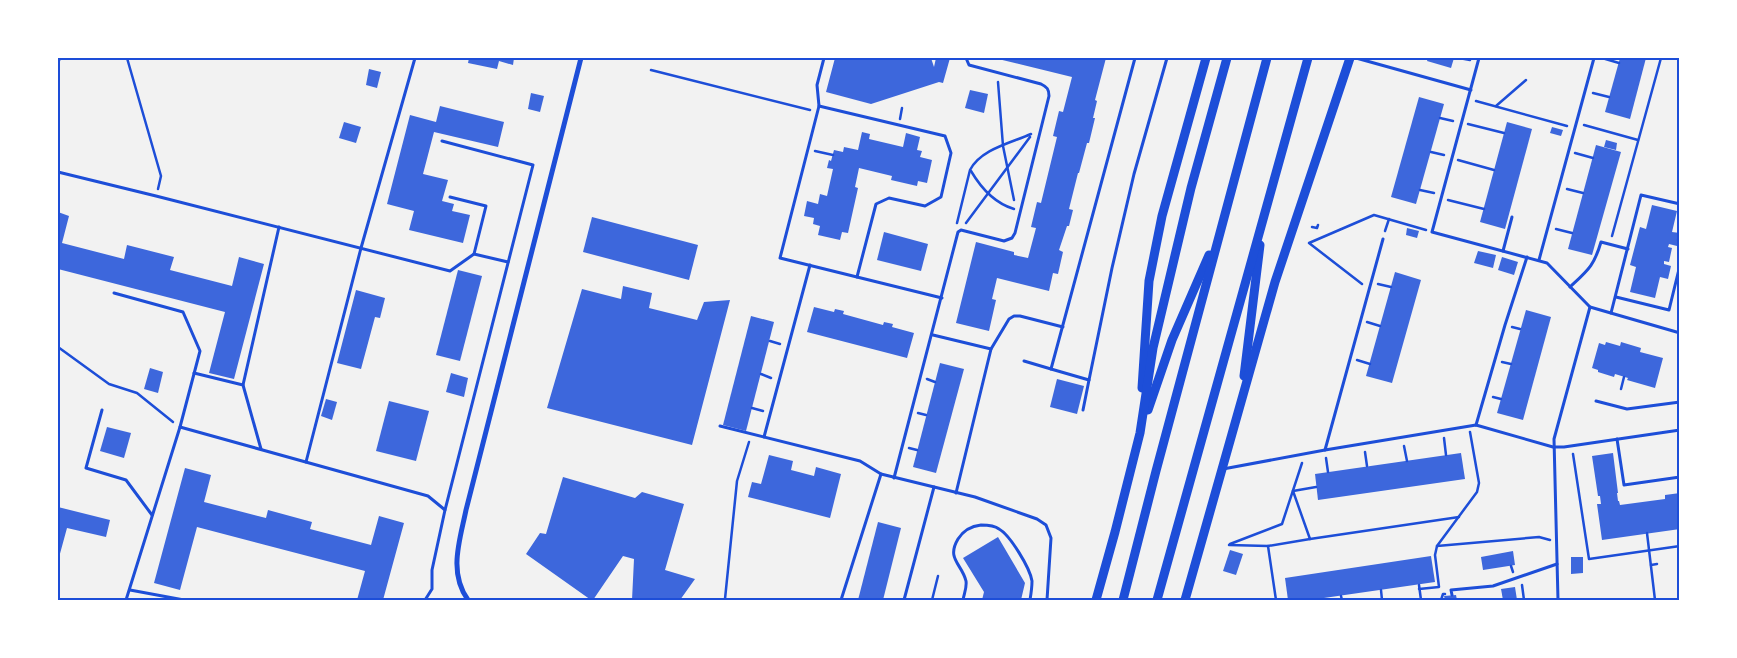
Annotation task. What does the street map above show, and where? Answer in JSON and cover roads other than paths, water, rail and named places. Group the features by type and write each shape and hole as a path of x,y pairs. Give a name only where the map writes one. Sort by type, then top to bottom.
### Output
{"main road":[{"path":"1140,433 1144,340 1150,281 1162,216 1206,58"},
{"path":"1140,433 1153,348 1191,188 1227,58"},
{"path":"1123,600 1267,58"},
{"path":"1157,600 1308,58"},
{"path":"1185,600 1275,282 1350,58"},
{"path":"1240,406 1264,214"},
{"path":"1096,600 1140,433 1172,340 1219,234"}],"street":[{"path":"468,600 459,583 456,560 466,510 581,58"}],"lane":[{"path":"306,462 361,248 415,58"},
{"path":"824,58 817,85 818,112 780,258 942,298"},
{"path":"894,478 960,231 1004,241 1008,240 1015,233 1049,96 1049,90 1046,86 969,65 966,58"},
{"path":"1051,369 1135,58"},
{"path":"1083,410 1110,275 1132,182 1167,58"},
{"path":"1356,58 1471,90"},
{"path":"1480,58 1432,232 1547,263 1590,307 1680,333"},
{"path":"1539,260 1594,58"},
{"path":"819,106 945,136 951,153 941,197 925,206 889,198 876,204 857,277"},
{"path":"425,600 432,589 432,570 438,536 533,165 442,141"},
{"path":"58,172 450,271 474,254 486,206 450,197"},
{"path":"1611,313 1641,195 1680,204"},
{"path":"1504,251 1512,217"},
{"path":"260,449 244,385 279,227"},
{"path":"1325,450 1382,240"},
{"path":"1570,287 1596,260 1601,242 1628,249"},
{"path":"474,254 508,262"},
{"path":"1476,425 1527,257"},
{"path":"764,437 810,265"},
{"path":"1616,297 1669,310 1680,265"},
{"path":"114,294 182,312 200,351 180,427 126,600"},
{"path":"1558,600 1553,447 1590,307"},
{"path":"956,493 991,349 1009,319 1014,316 1020,316 1063,327"},
{"path":"933,335 991,349"},
{"path":"1024,361 1089,380"},
{"path":"194,373 244,385"},
{"path":"1596,401 1627,409 1680,402"},
{"path":"102,410 86,468 126,480 153,515"},
{"path":"1222,470 1325,450 1476,425 1553,447 1680,430"},
{"path":"720,426 860,461 881,474 975,498 1037,519 1046,526 1051,538 1047,600"},
{"path":"180,427 428,496 446,510"},
{"path":"1617,439 1624,485 1680,478"},
{"path":"841,600 881,474"},
{"path":"904,600 934,487"},
{"path":"963,600 966,582 954,560 954,550 958,539 963,533 969,528 978,525 999,528 1006,534 1030,575 1032,583 1030,600"},
{"path":"1452,595 1451,590 1493,586 1557,564"},
{"path":"130,590 184,600"}]}
